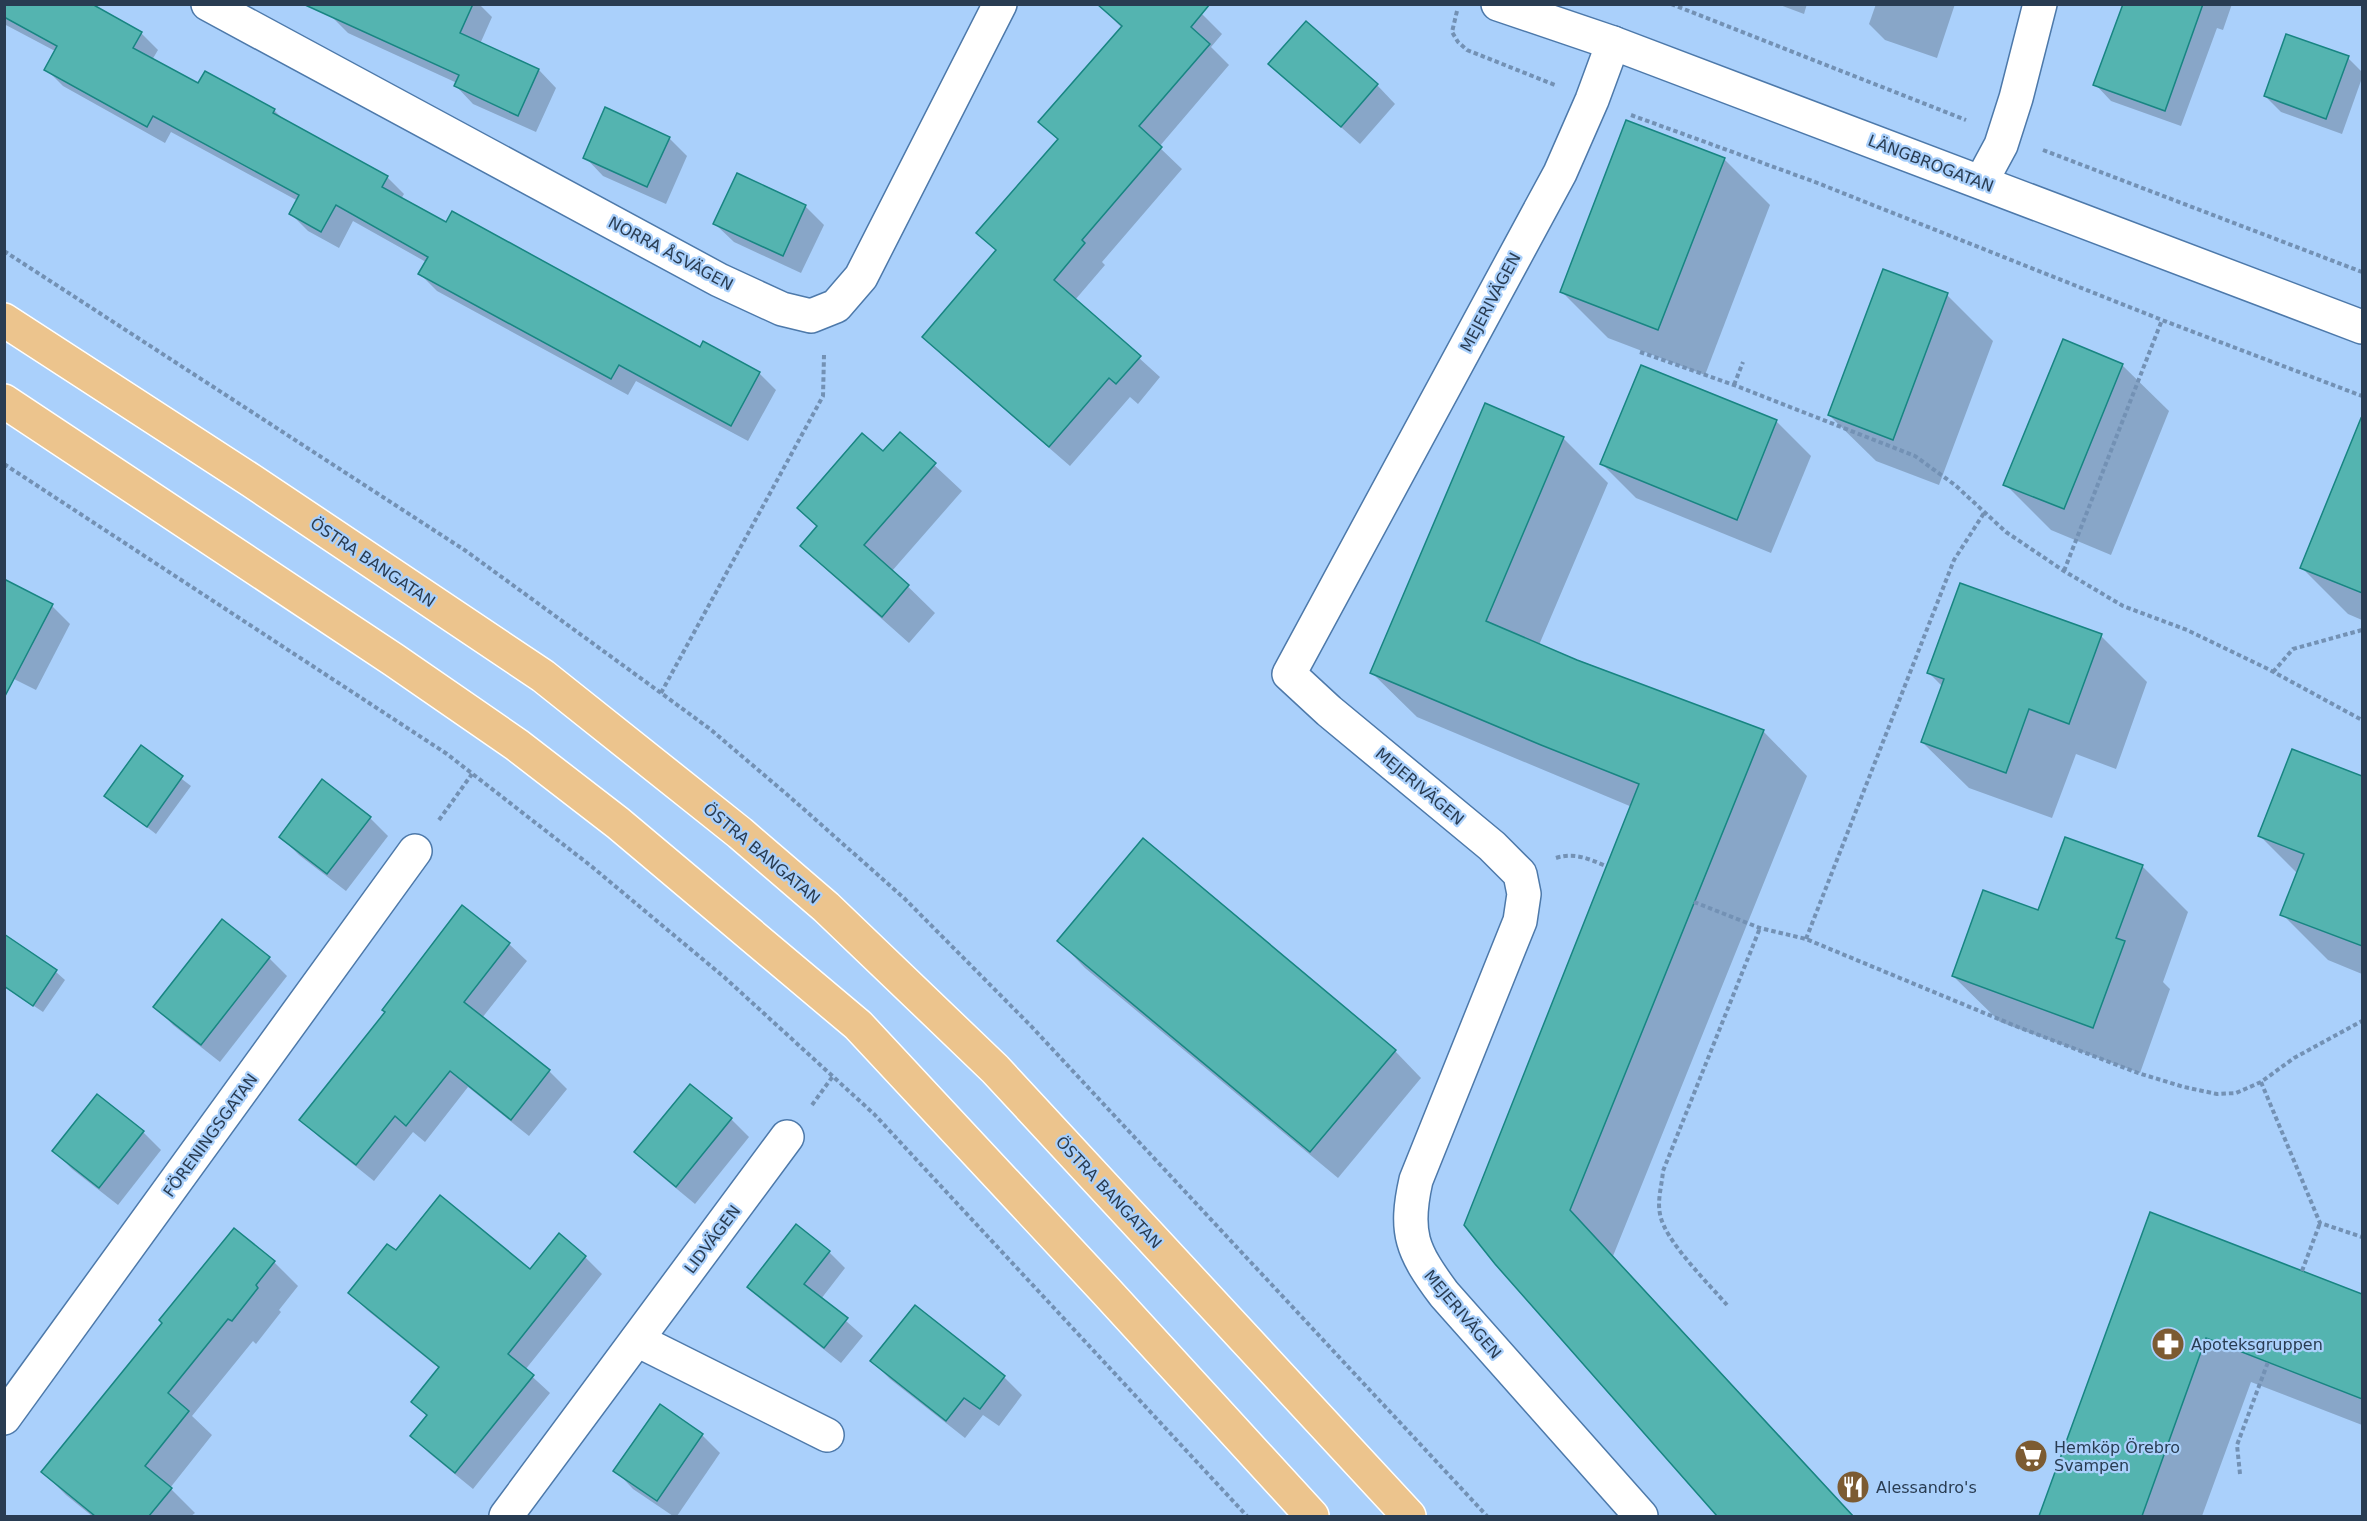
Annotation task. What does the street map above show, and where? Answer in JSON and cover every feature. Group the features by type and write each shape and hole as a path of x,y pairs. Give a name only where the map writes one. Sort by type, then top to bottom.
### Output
{"main road":[{"name":"ÖSTRA BANGATAN","path":"4,320 252,480 543,676 740,833 826,907 995,1069 1409,1516"},
{"path":"4,401 394,660 517,745 618,824 858,1025 1312,1516"}],"street":[{"name":"NORRA ÅSVÄGEN","path":"208,4 719,280 782,309 811,316 826,310"},
{"path":"826,310 836,306 861,277 1000,4"},
{"name":"LÄNGBROGATAN","path":"1498,4 1613,43 2362,327"},
{"path":"1980,182 2001,145 2016,98 2040,4"},
{"name":"MEJERIVÄGEN","path":"1613,43 1592,100 1560,173 1289,674 1329,711 1492,846 1520,874 1524,894 1520,921 1416,1180 1410,1227 1414,1246 1422,1265 1444,1294 1641,1516"},
{"name":"FÖRENINGSGATAN","path":"4,1418 415,851"},
{"name":"LIDVÄGEN","path":"506,1516 788,1137"},
{"path":"637,1340 827,1435"}],"path":[{"path":"1459,4 1452,32 1467,50 1592,100 1815,182 2162,321 2362,396"},
{"path":"662,693 823,396 826,310"},
{"path":"2064,571 2162,321"},
{"path":"1640,352 1734,385 1915,456 1954,485 2006,532 2064,571 2123,606 2187,630 2273,672 2362,720"},
{"path":"1734,385 1743,362"},
{"path":"4,464 447,754 591,866 724,977 874,1114 1247,1516"},
{"path":"1806,939 1954,560 1984,513"},
{"path":"2273,672 2293,650 2362,630"},
{"path":"415,851 472,774"},
{"path":"1520,874 1545,861 1569,854 1606,866"},
{"path":"1694,902 1760,928 1806,939 2018,1027 2138,1073 2217,1094 2236,1093 2261,1082 2294,1058 2362,1021"},
{"path":"1727,1305 1673,1241 1659,1213 1659,1201 1664,1171 1760,928"},
{"path":"2261,1082 2320,1223 2302,1271"},
{"path":"2320,1223 2362,1238"},
{"path":"2240,1474 2237,1445 2268,1362"}],"building":[{"path":"4,4 92,4 142,32 133,48 198,83 205,71 275,109 273,113 388,176 382,187 446,222 452,211 700,347 703,341 760,372 731,426 619,365 611,379 418,274 428,257 336,205 321,232 289,214 299,195 153,116 147,127 44,70 57,46 4,17"},
{"path":"303,4 473,4 460,33 539,69 518,116 454,86 459,75"},
{"path":"1097,4 1210,4 1191,27 1210,44 1139,126 1162,147 1082,240 1085,243 1054,280 1141,356 1116,384 1109,378 1049,447 922,337 996,250 976,233 1058,139 1038,122 1122,26"},
{"path":"2123,4 2203,4 2165,111 2093,85"},
{"path":"1306,21 1378,84 1341,127 1268,64"},
{"path":"2286,34 2349,56 2326,119 2264,96"},
{"path":"605,107 670,137 647,187 583,158"},
{"path":"1626,120 1725,158 1658,330 1560,292"},
{"path":"737,173 806,205 783,256 713,224"},
{"path":"1883,269 1948,293 1893,440 1828,415"},
{"path":"2063,339 2123,364 2064,509 2003,485"},
{"path":"1641,365 1777,420 1737,520 1600,464"},
{"path":"1485,403 1564,437 1486,621 1577,660 1764,730 1570,1210 1853,1516 1717,1516 1495,1264 1464,1225 1639,784 1370,673"},
{"path":"2362,419 2362,593 2300,568"},
{"path":"900,432 936,463 864,545 909,585 882,617 800,546 817,526 797,508 862,433 883,451"},
{"path":"4,579 53,604 4,698"},
{"path":"1960,583 2102,634 2069,724 2029,709 2006,773 1921,742 1944,679 1927,673"},
{"path":"141,745 183,776 147,827 104,796"},
{"path":"2292,749 2362,776 2362,946 2280,915 2304,854 2258,836"},
{"path":"322,779 371,817 327,874 279,837"},
{"path":"2065,837 2143,865 2116,938 2125,941 2093,1028 1952,976 1983,890 2038,910"},
{"path":"1143,838 1396,1050 1310,1152 1057,941"},
{"path":"462,905 510,943 464,1002 550,1070 511,1120 450,1071 406,1126 395,1116 356,1165 299,1120 385,1012 382,1010"},
{"path":"222,919 270,957 201,1045 153,1007"},
{"path":"4,934 57,970 33,1006 4,986"},
{"path":"690,1084 732,1118 676,1187 634,1152"},
{"path":"97,1094 144,1131 99,1188 52,1151"},
{"path":"440,1195 530,1269 559,1233 586,1256 508,1354 534,1375 455,1473 410,1436 427,1415 411,1402 439,1367 348,1293 387,1244 396,1250"},
{"path":"2150,1212 2362,1294 2362,1399 2206,1338 2142,1516 2039,1516"},
{"path":"796,1224 830,1251 804,1284 848,1318 824,1348 747,1287"},
{"path":"234,1228 275,1261 256,1285 258,1288 232,1321 228,1319 168,1393 189,1411 145,1466 172,1488 149,1516 95,1516 41,1472 162,1323 159,1320"},
{"path":"915,1305 1005,1376 980,1409 964,1398 946,1421 870,1361"},
{"path":"660,1404 703,1434 657,1501 613,1471"}],"place":[{"name":"Apoteksgruppen","path":"2168,1344"},
{"name":"Hemköp Örebro Svampen","path":"2031,1456"},
{"name":"Alessandro's","path":"1853,1487"}]}
